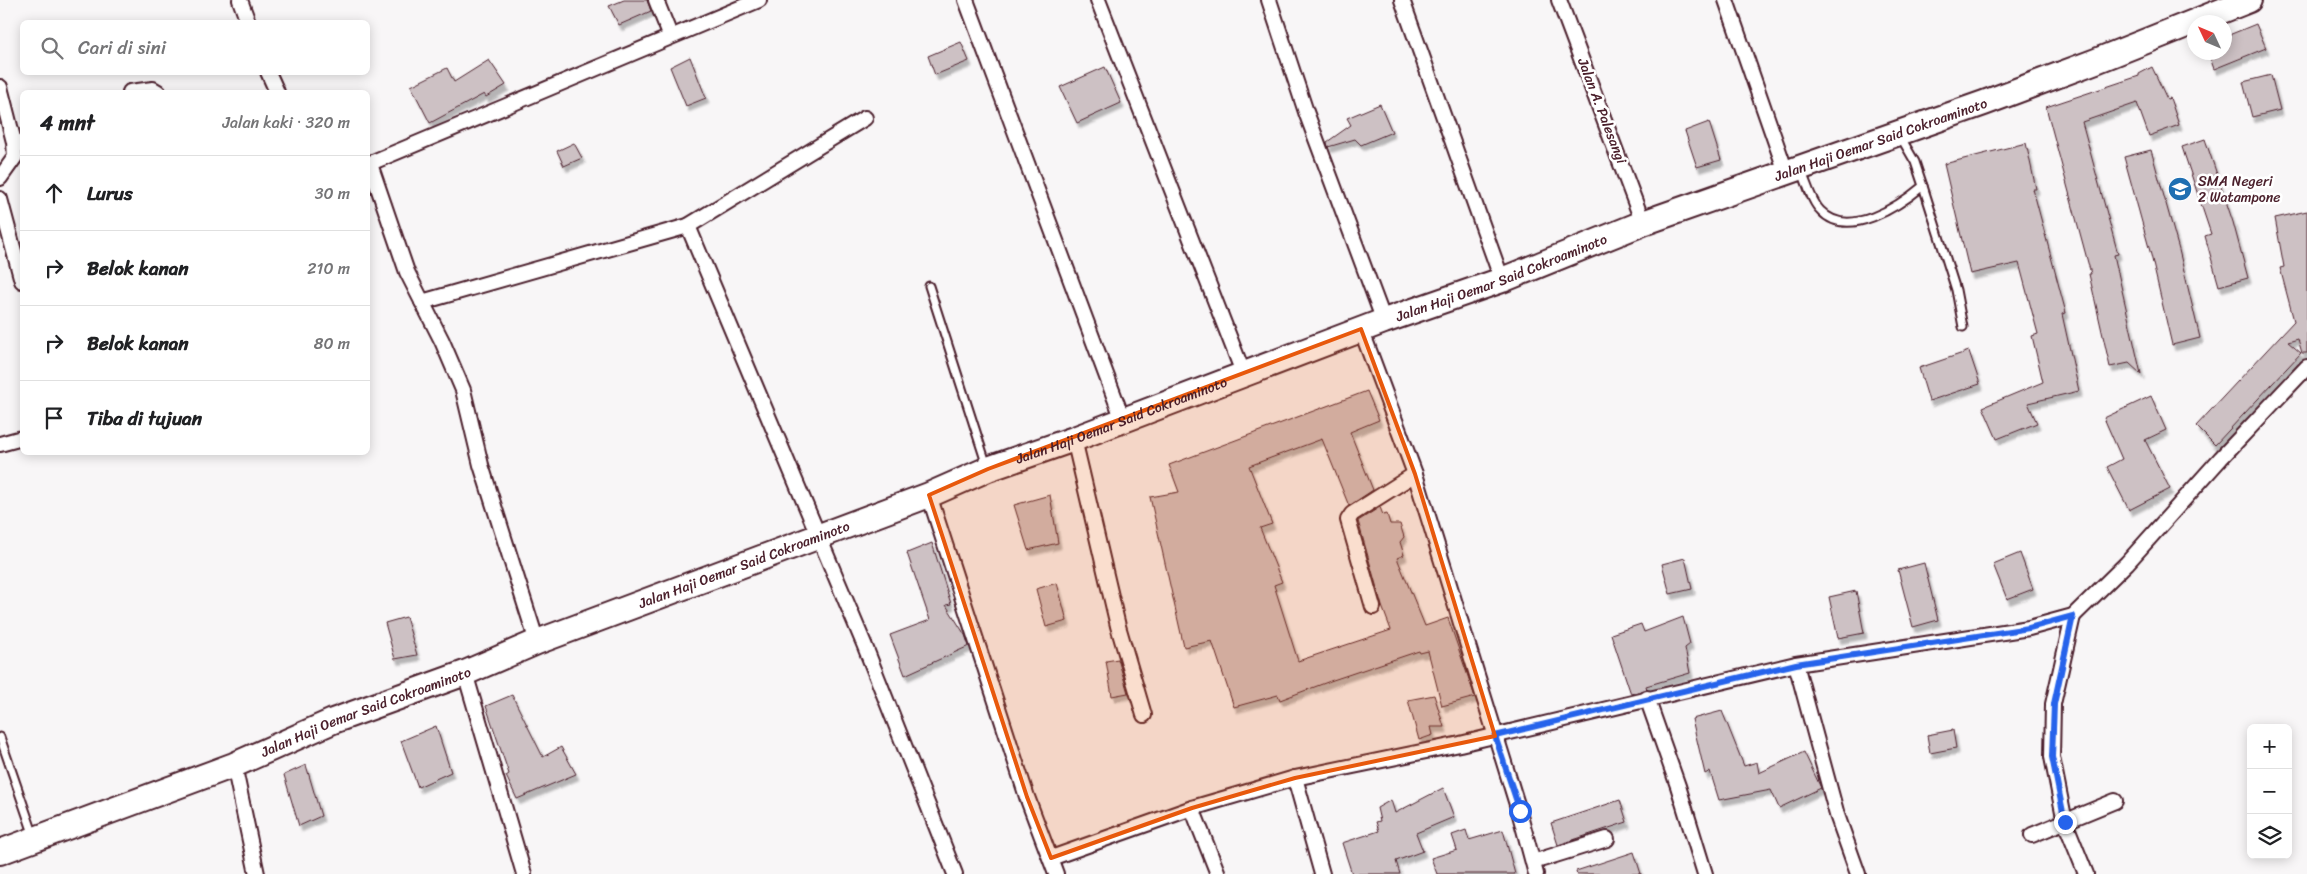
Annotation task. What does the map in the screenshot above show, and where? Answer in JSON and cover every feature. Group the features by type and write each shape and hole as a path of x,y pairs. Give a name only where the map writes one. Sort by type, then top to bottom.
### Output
{"highway":[{"name":"Jalan Haji Oemar Said Cokroaminoto","path":"0,852 234,765 333,721 464,673 537,642 816,536 929,495 988,469 1074,439 1384,320 1502,280 1643,223 2096,61 2249,0"}],"street":[{"path":"240,0 247,20"},
{"path":"656,0 670,35"},
{"path":"370,164 670,35 759,0"},
{"path":"966,0 1123,420"},
{"path":"1098,0 1244,375"},
{"path":"1268,0 1306,112 1384,320"},
{"path":"1402,0 1502,280"},
{"name":"Jalan A. Palesangi","path":"1559,0 1643,223"},
{"path":"1726,0 1793,170"},
{"path":"269,75 276,90"},
{"path":"0,87 16,118 15,157 0,178"},
{"path":"422,302 688,226 865,118"},
{"path":"370,167 407,272 442,341 463,390 481,465 537,642"},
{"path":"0,199 20,274"},
{"path":"688,226 816,536 870,660 955,874"},
{"path":"1361,329 1415,474 1495,736 1520,811 1534,868 1607,839"},
{"path":"1051,858 1192,808 1296,778 1495,736 1647,698 1796,664 2029,628 2073,616 2127,564 2221,458 2307,367"},
{"path":"0,444 20,439"},
{"path":"1074,439 1118,626 1144,716"},
{"path":"1373,607 1348,520 1352,514 1415,474"},
{"path":"929,495 1027,797 1056,874"},
{"path":"2073,616 2054,704 2052,757 2065,822 2086,874"},
{"path":"1796,664 1837,814 1858,874"},
{"path":"464,673 524,874"},
{"path":"1647,698 1678,786 1705,874"},
{"path":"234,765 257,874"},
{"path":"1296,778 1322,874"},
{"path":"2032,835 2114,801"},
{"path":"1192,808 1218,874"}],"lane":[{"path":"1898,133 1915,162 1956,290 1963,327"},
{"path":"1793,170 1819,210 1832,220 1857,222 1882,214 1909,198 1923,186"},
{"path":"929,286 988,469"},
{"path":"0,737 35,839"}],"highlighted area":[{"path":"1361,329 1415,474 1495,736 1295,778 1192,808 1051,858 1027,797 929,495 988,469"}],"building":[{"path":"624,0 647,0 651,11 619,25 609,6"},
{"path":"2256,24 2266,48 2214,69 2211,60 2232,60 2232,34"},
{"path":"961,42 969,61 935,75 928,56"},
{"path":"690,57 706,98 686,106 670,67"},
{"path":"489,60 506,85 486,97 484,94 430,123 411,86 447,68 454,82"},
{"path":"1105,67 1121,103 1077,123 1060,87"},
{"path":"2152,67 2167,99 2170,98 2179,125 2149,136 2137,103 2082,122 2118,254 2114,255 2141,374 2129,363 2110,367 2089,274 2091,274 2046,107 2139,76 2139,74"},
{"path":"2271,75 2280,110 2252,117 2243,82"},
{"path":"1380,104 1392,132 1361,145 1355,139 1328,147 1327,142 1351,125 1347,118"},
{"path":"1709,122 1721,160 1697,167 1685,131"},
{"path":"2205,139 2233,222 2248,278 2219,286 2205,236 2211,234 2182,147"},
{"path":"574,143 582,158 564,166 557,151"},
{"path":"2026,143 2036,189 2033,189 2066,313 2062,314 2079,391 2028,403 2037,423 1997,439 1983,407 2043,382 2032,336 2038,334 2019,263 1970,274 1944,164"},
{"path":"2151,150 2179,250 2200,338 2172,345 2151,255 2124,157"},
{"path":"2307,211 2307,353 2302,353 2298,339 2288,342 2301,353 2215,445 2196,426 2294,321 2280,268 2284,267 2275,218"},
{"path":"1969,351 1980,384 1929,401 1919,368"},
{"path":"1367,391 1379,420 1350,432 1373,490 1349,506 1322,439 1249,466 1272,524 1260,528 1282,582 1274,585 1298,661 1391,630 1382,606 1358,521 1380,507 1383,515 1387,514 1390,524 1400,524 1404,537 1400,542 1404,555 1397,558 1425,626 1448,618 1475,697 1442,706 1428,651 1420,653 1419,651 1280,700 1278,695 1234,707 1212,641 1184,647 1150,497 1179,492 1169,465"},
{"path":"2151,396 2166,430 2145,440 2170,489 2129,510 2107,467 2122,459 2104,418"},
{"path":"1050,495 1058,543 1028,550 1014,505"},
{"path":"932,543 951,604 946,605 965,635 969,646 905,675 890,635 930,620 907,553"},
{"path":"2020,553 2033,589 2007,599 1993,564"},
{"path":"1685,558 1692,589 1670,594 1662,564"},
{"path":"1924,563 1938,620 1913,627 1898,570"},
{"path":"1057,583 1067,621 1046,627 1036,589"},
{"path":"1856,591 1864,633 1838,638 1829,597"},
{"path":"406,617 417,655 395,659 385,623"},
{"path":"1683,617 1690,644 1685,648 1690,673 1646,686 1647,689 1631,694 1611,634 1641,624 1644,632"},
{"path":"1118,659 1128,693 1112,696 1106,661"},
{"path":"512,695 543,757 561,747 576,774 517,799 506,776 509,774 486,706"},
{"path":"1434,695 1444,727 1431,727 1433,735 1419,740 1408,700"},
{"path":"1722,711 1744,766 1757,762 1759,773 1804,752 1821,788 1779,808 1771,790 1719,800 1710,771 1705,774 1692,719"},
{"path":"436,726 451,772 418,787 401,741"},
{"path":"1953,730 1956,748 1930,753 1927,735"},
{"path":"306,765 321,816 299,826 284,775"},
{"path":"1443,788 1454,817 1416,833 1423,851 1396,861 1400,874 1352,874 1342,843 1379,831 1376,822 1380,821 1377,808 1391,800 1395,813"},
{"path":"1620,800 1627,822 1558,845 1551,823"},
{"path":"1466,830 1469,840 1503,830 1515,874 1437,874 1431,858 1457,850 1452,835"},
{"path":"1634,852 1641,874 1577,874 1576,871"}],"place":[{"name":"SMA Negeri 2 Watampone","path":"2180,189"}],"route":[{"path":"1520,811 1495,736 1714,681 1796,664 2029,628 2073,616 2054,704 2052,757 2065,822"}]}
